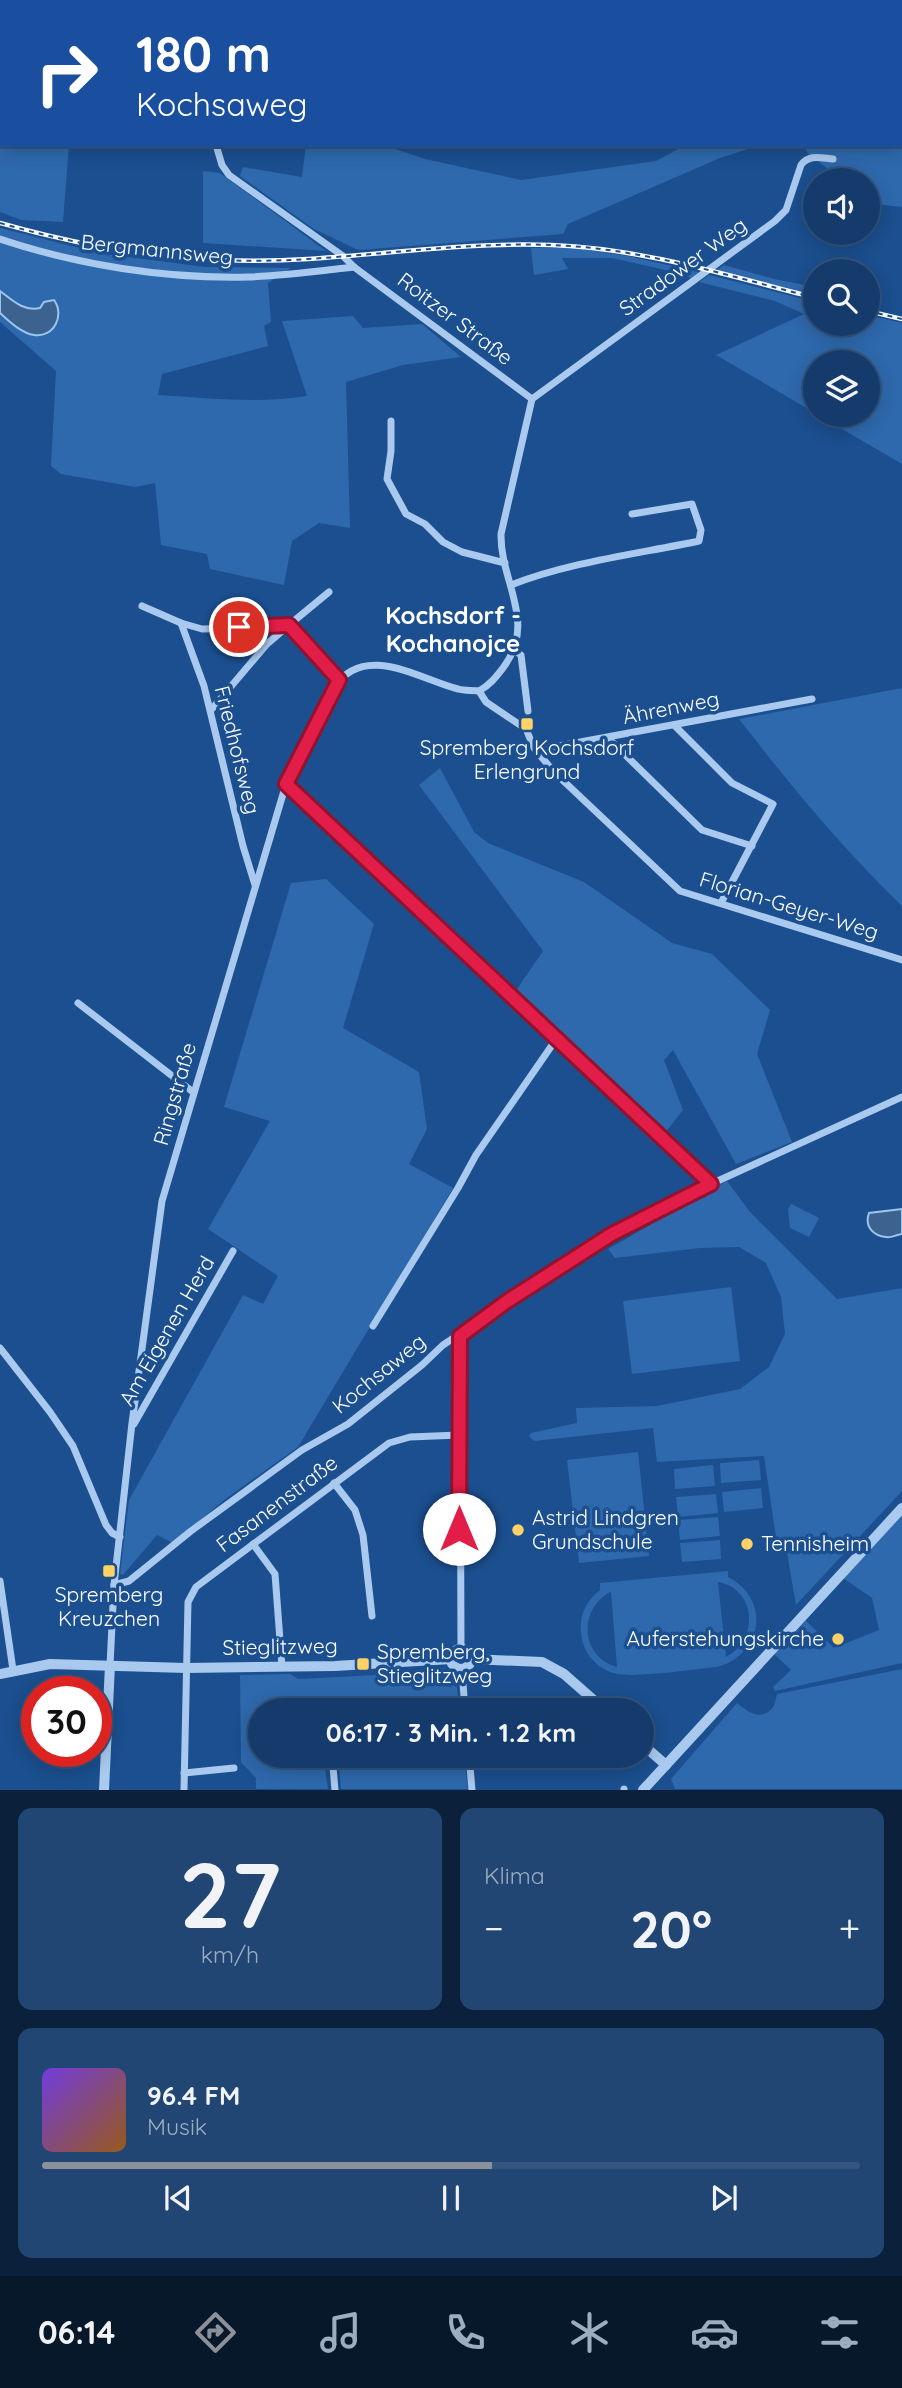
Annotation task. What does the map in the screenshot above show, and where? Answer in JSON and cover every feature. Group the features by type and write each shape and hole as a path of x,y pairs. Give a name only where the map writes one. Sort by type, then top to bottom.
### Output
{"street":[{"name":"Roitzer Straße","path":"217,147 222,165 229,175 343,256 354,267 532,399"},
{"name":"Stradower Weg","path":"532,399 775,221 786,210 805,160 814,157 833,159"},
{"name":"Bergmannsweg","path":"0,239 65,257 173,274 247,277 354,267"},
{"path":"289,625 339,680 368,667 399,667 459,690 479,691 493,681 514,650 519,623 501,551 501,534 532,399"},
{"path":"391,421 387,479 406,514 425,524 443,542 462,552 505,563"},
{"path":"511,585 555,571 699,541 701,530 692,504 632,514"},
{"path":"211,710 267,644 329,592"},
{"path":"142,606 202,629 289,625"},
{"name":"Friedhofsweg","path":"181,623 211,710 243,846 256,886"},
{"path":"514,650 521,655 527,712"},
{"name":"Ringstraße","path":"110,1665 114,1585 162,1201 286,784 339,680"},
{"name":"Florian-Geyer-Weg","path":"479,691 486,702 526,729 538,752 554,772 680,891 902,960"},
{"name":"Ährenweg","path":"538,752 812,699"},
{"path":"674,725 732,783 773,804 721,903"},
{"path":"608,738 702,830 752,846"},
{"path":"286,784 711,1184"},
{"path":"78,1003 193,1092"},
{"path":"373,1326 476,1155 557,1038"},
{"name":"Kochsaweg","path":"114,1585 129,1581 201,1523 302,1450 348,1424 443,1345 612,1234 711,1184 902,1097"},
{"name":"Am Eigenen Herd","path":"132,1428 233,1251"},
{"path":"460,1336 461,1649"},
{"path":"1,1351 50,1412 73,1446 106,1524 112,1533 120,1536"},
{"name":"Fasanenstraße","path":"184,1790 188,1602 196,1587 389,1443 398,1439 459,1434"},
{"path":"334,1483 355,1510 363,1535 372,1616"},
{"path":"643,1790 902,1508"},
{"path":"253,1544 275,1574 282,1667"},
{"path":"0,1581 13,1670"},
{"path":"461,1649 469,1653 471,1659 468,1667 462,1670 453,1666 451,1659 455,1651 461,1649"},
{"name":"Stieglitzweg","path":"0,1674 50,1664 186,1668 282,1667 451,1659"},
{"path":"471,1659 542,1662 564,1674 591,1698"},
{"path":"104,1790 110,1665"},
{"path":"462,1670 464,1698"},
{"path":"654,1754 666,1765"},
{"path":"184,1773 234,1768"},
{"path":"333,1768 335,1790"},
{"path":"470,1768 472,1790"}],"shaded area":[{"path":"0,147 69,147 63,222 21,220 0,212"},
{"path":"306,147 389,147 425,159 521,180 656,161 682,147 754,147 720,158 568,224 563,234 358,250 314,229 240,176 243,167 302,177"},
{"path":"805,147 902,147 902,207 880,204 880,168 827,168 817,160 812,161"},
{"path":"203,171 220,173 326,251 203,243"},
{"path":"0,228 99,253 205,267 291,268 268,283 271,322 264,326 268,346 162,374 158,395 251,400 307,396 282,321 353,316 363,328 422,324 461,357 403,365 346,382 350,528 319,523 292,541 284,585 210,569 207,554 161,545 155,483 135,487 61,474 51,466 56,371 0,322"},
{"path":"531,248 576,248 628,256 702,273 692,279 683,274 612,258 562,258 568,269 534,275"},
{"path":"724,265 803,285 803,292 715,271"},
{"path":"709,275 803,299 803,314 775,301 699,282"},
{"path":"0,291 18,304 34,309 40,308 44,302 54,300 58,312 56,324 41,335 29,334 20,329 0,313"},
{"path":"803,314 803,336 880,336 880,318 902,323 902,464 839,427 880,427 880,350 803,350 803,406 716,355"},
{"path":"902,688 902,906 817,816 739,719"},
{"path":"440,768 474,832 488,843 584,882 672,943 712,954 770,1010 757,1054 792,1142 736,1164 673,1050 664,1060 683,1110 665,1133 515,992 543,951 419,785"},
{"path":"326,879 374,924 343,1028 419,1072 427,1129 409,1164 453,1188 298,1447 224,1500 173,1543 157,1535 123,1575 120,1574 129,1500 243,1295 263,1304 278,1276 208,1229 270,1121 224,1107 291,883"},
{"path":"727,1181 750,1212 837,1299 902,1288 902,1491 796,1605 787,1553 778,1551 764,1456 657,1462 653,1428 534,1441 529,1436 531,1433 577,1423 576,1408 657,1406 740,1389 769,1367 785,1334 781,1297 766,1263 739,1247 700,1248 615,1258 608,1249"},
{"path":"791,1204 819,1218 809,1237 790,1228 788,1209"},
{"path":"902,1209 902,1234 882,1236 874,1233 869,1226 869,1213"},
{"path":"731,1287 740,1361 632,1374 623,1301"},
{"path":"638,1452 649,1556 579,1563 567,1460"},
{"path":"759,1460 761,1480 721,1483 720,1463"},
{"path":"713,1465 715,1486 675,1489 674,1469"},
{"path":"761,1488 763,1508 724,1512 722,1492"},
{"path":"716,1494 718,1513 678,1517 676,1497"},
{"path":"902,1514 902,1663 775,1691 773,1687 791,1670 774,1654 806,1621 834,1648 879,1630 872,1598 840,1576"},
{"path":"718,1517 720,1536 680,1540 678,1520"},
{"path":"720,1540 721,1559 682,1562 680,1543"},
{"path":"728,1571 728,1577 742,1587 756,1612 752,1639 744,1651 732,1661 717,1667 648,1674 613,1673 601,1667 591,1657 582,1639 583,1614 591,1598 600,1590 600,1583","holes":["718,1582 740,1594 749,1616 744,1639 737,1649 726,1657","611,1592 617,1667 596,1653 588,1632 592,1610"]},
{"path":"444,1668 456,1676 458,1698 248,1698 248,1768 325,1768 328,1789 256,1789 256,1778 241,1762 240,1675 290,1674 298,1679"},
{"path":"902,1669 902,1789 675,1789 671,1779 737,1703 751,1713 765,1714 774,1706 777,1694"},
{"path":"339,1768 466,1768 468,1789 341,1789"}],"railway":[{"path":"0,223 114,249 153,255 230,260 308,259 490,245 585,247 685,264 803,295"},
{"path":"880,314 902,319"}],"place":[{"name":"Spremberg Kochsdorf Erlengrund","path":"527,724"},
{"name":"Astrid Lindgren Grundschule","path":"518,1530"},
{"name":"Tennisheim","path":"747,1544"},
{"name":"Spremberg Kreuzchen","path":"109,1571"},
{"name":"Auferstehungskirche","path":"838,1639"},
{"name":"Spremberg, Stieglitzweg","path":"363,1664"}],"district":[{"name":"Kochsdorf - Kochanojce","path":"453,630"}],"route":[{"path":"239,627 289,625 339,680 286,784 711,1184 612,1234 506,1302 460,1336 459,1529"}]}
